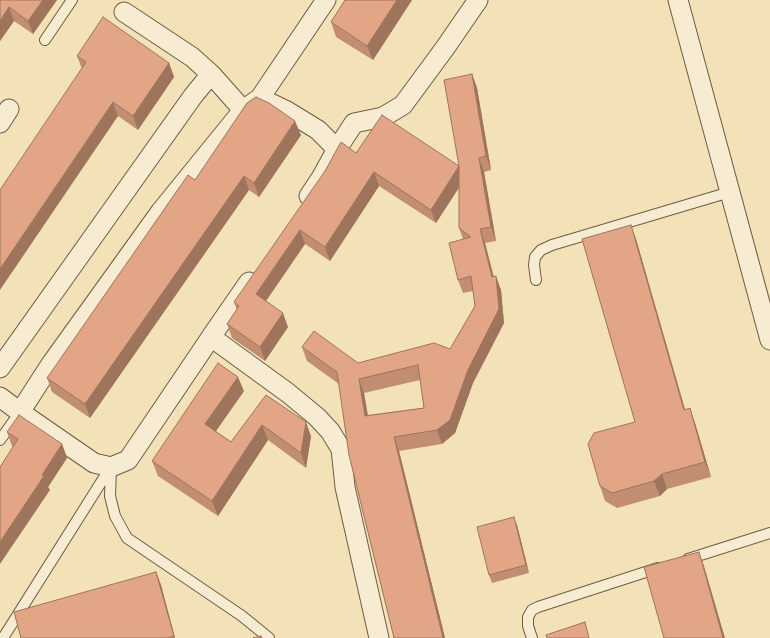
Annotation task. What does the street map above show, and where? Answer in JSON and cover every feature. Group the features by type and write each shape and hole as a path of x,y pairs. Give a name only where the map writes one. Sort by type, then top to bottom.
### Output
{"street":[{"path":"20,412 160,211 243,110 260,98 326,0"},
{"path":"299,210 354,123 383,117 403,105 478,0"},
{"path":"678,0 770,339"},
{"path":"124,12 192,57 211,74 243,110"},
{"path":"0,368 193,96 211,74"},
{"path":"260,98 287,111 318,130 337,149"},
{"path":"0,397 94,463 111,467 128,460 259,268"},
{"path":"211,338 288,393 317,417 330,431 341,449 345,487 379,638"}],"lane":[{"path":"45,40 72,0"},
{"path":"536,280 534,265 535,257 541,250 552,245 730,192"},
{"path":"0,440 20,412"},
{"path":"3,638 111,467"},
{"path":"111,467 110,496 115,516 127,538 242,616 269,638"},
{"path":"681,561 770,533"},
{"path":"532,638 528,626 528,617 532,610 538,606 666,566"}],"building":[{"path":"0,0 43,0 28,21 9,7 0,21"},
{"path":"345,0 397,0 367,46 331,22"},
{"path":"103,17 169,63 133,116 113,102 0,269 0,190 86,62 77,56"},
{"path":"472,74 486,156 479,158 491,227 480,229 492,277 496,276 499,309 468,370 450,420 437,430 394,437 443,638 394,638 349,455 337,372 302,347 314,331 358,363 434,343 450,349 475,306 471,276 458,280 449,243 471,237 459,228 459,166 444,80","holes":["418,365 424,408 365,416 359,379"]},
{"path":"256,97 269,103 295,121 254,183 244,176 85,404 47,378 188,175 195,180 247,103"},
{"path":"382,115 459,166 431,210 374,172 325,247 300,230 256,294 283,313 260,347 227,324 239,306 234,302 325,171 341,142 356,153"},
{"path":"631,225 684,410 690,408 705,462 662,474 654,481 612,493 600,486 588,444 594,433 635,422 582,239"},
{"path":"218,363 238,377 205,424 231,442 266,395 306,422 301,453 262,425 212,501 152,461"},
{"path":"19,415 62,444 42,475 44,476 0,542 0,467 18,439 7,432"},
{"path":"514,517 526,565 489,575 477,527"},
{"path":"699,552 723,638 664,638 644,567"},
{"path":"156,572 174,636 167,638 21,638 14,612"},
{"path":"585,622 589,638 547,638 546,635"}]}
